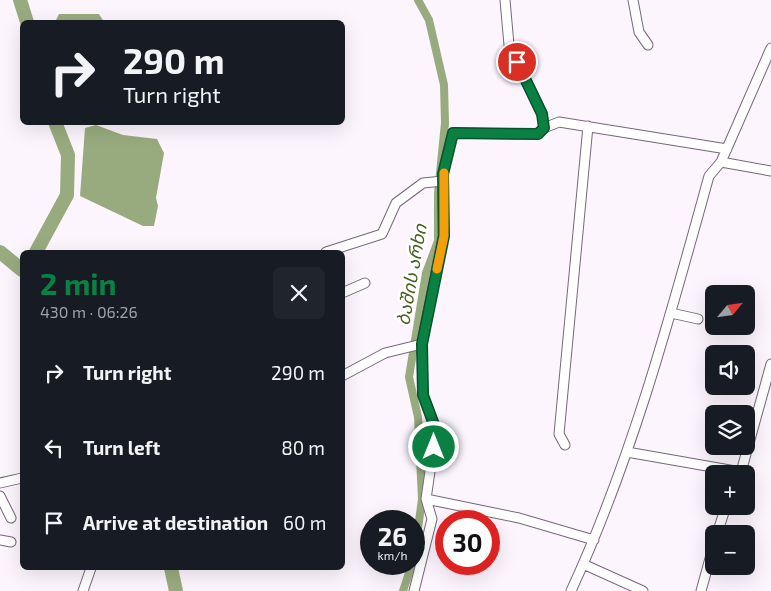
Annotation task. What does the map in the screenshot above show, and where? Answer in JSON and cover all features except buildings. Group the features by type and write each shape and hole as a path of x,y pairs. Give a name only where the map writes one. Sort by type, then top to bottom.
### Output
{"street":[{"path":"505,0 509,45 542,114 544,128"},
{"path":"633,0 639,32 648,45"},
{"path":"571,591 594,540 627,452 671,314 709,176 721,162 771,48"},
{"path":"414,591 432,519 426,499 436,430 423,395 422,344 444,236 443,181 453,133 538,134 544,128 559,122 727,149"},
{"path":"565,445 559,434 588,126"},
{"path":"721,162 771,172"},
{"path":"332,250 382,234 396,203 422,183 443,181"},
{"path":"345,292 365,284"},
{"path":"671,314 698,319"},
{"path":"345,374 385,353 422,344"},
{"path":"742,465 771,364"},
{"path":"627,452 705,466"},
{"path":"0,483 20,478"},
{"path":"0,496 11,518"},
{"path":"426,499 519,518 594,540"},
{"path":"0,540 11,542"},
{"path":"583,564 643,591"},
{"path":"83,591 90,570"},
{"path":"701,591 705,575"}],"shaded area":[{"path":"59,14 99,14 103,20 56,20"},
{"path":"96,125 123,135 157,139 164,153 156,198 158,206 154,226 143,226 80,196 85,128"}],"waterway":[{"path":"20,0 26,20"},
{"name":"ბაშის არხი","path":"418,0 429,20 444,85 445,123 438,193 438,241 426,273 409,377 418,417 422,499 421,510"},
{"path":"37,250 67,195 68,155 56,125"},
{"path":"0,252 20,268"},
{"path":"171,570 176,591"},
{"name":"ბაშის არხი","path":"403,591 408,575"}],"slow traffic":[{"path":"437,269 444,236 444,173"}],"route":[{"path":"434,447 436,430 423,395 422,344 444,236 443,174 453,133 538,134 544,128 542,114 517,62"}]}
